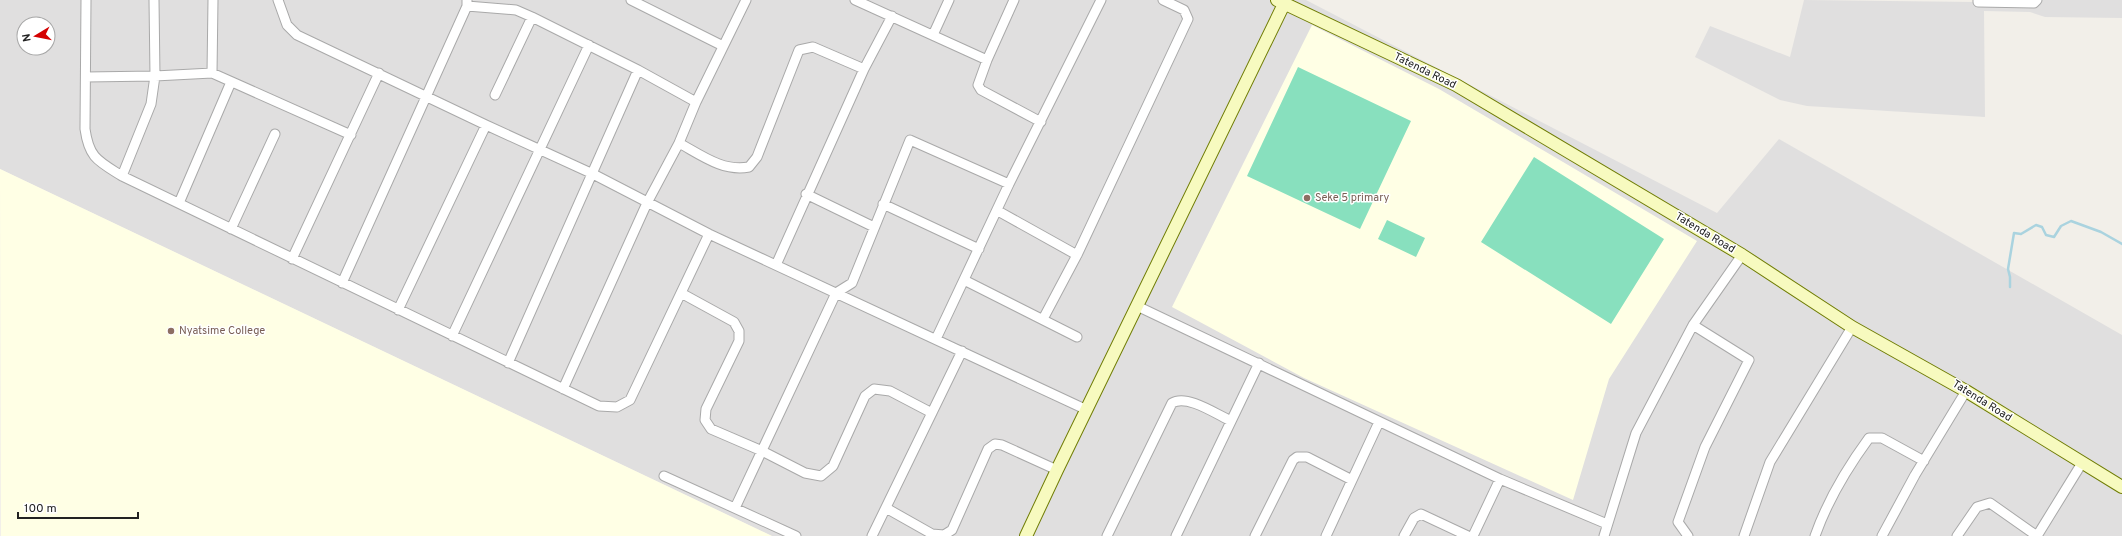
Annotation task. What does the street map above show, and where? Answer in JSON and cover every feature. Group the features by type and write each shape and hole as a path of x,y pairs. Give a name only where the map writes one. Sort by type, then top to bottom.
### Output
{"street":[{"path":"86,0 85,129 88,146 96,160 122,176 599,406 617,407 630,400 709,234"},
{"path":"122,176 150,104 154,76 154,0"},
{"path":"212,73 213,0"},
{"path":"278,0 287,25 297,35 593,174 709,234 1087,410"},
{"path":"631,0 723,46"},
{"path":"563,389 647,203 679,143 696,102 746,0"},
{"path":"855,0 877,4 892,16 987,60"},
{"path":"933,35 949,0"},
{"path":"1014,0 978,80 980,88 1041,122"},
{"path":"936,339 978,249 998,211 1009,184 1102,0"},
{"path":"1043,319 1077,255 1188,19 1184,10 1163,0"},
{"path":"1978,0 1978,2 2034,3 2037,0"},
{"path":"1027,536 1056,470 1087,410 1137,306 1280,2"},
{"name":"Tatenda Road","path":"1280,2 1456,85 1742,255 1852,327 1966,391 2122,487"},
{"path":"342,282 427,96 467,3 516,10 638,70 696,102"},
{"path":"776,265 806,194 864,69 892,16"},
{"path":"495,95 532,17"},
{"path":"452,336 589,45"},
{"path":"679,143 718,164 737,169 749,167 757,157 799,50 813,47 864,69"},
{"path":"508,363 638,70"},
{"path":"86,77 212,73 351,136"},
{"path":"292,259 351,136 379,73"},
{"path":"179,203 231,82"},
{"path":"398,310 486,125"},
{"path":"231,229 275,134"},
{"path":"734,508 836,293 852,283 910,140 1009,184"},
{"path":"806,194 874,227"},
{"path":"883,204 978,249"},
{"path":"998,211 1077,255"},
{"path":"1604,536 1606,524 1636,433 1693,325 1742,255"},
{"path":"964,280 1077,337"},
{"path":"681,293 734,322 739,331 739,341 706,409 705,420 712,429 762,451 805,473 821,476 832,466 865,396 874,389 890,391 932,413"},
{"path":"1137,306 1259,363 1378,422 1500,478 1606,524"},
{"path":"1688,536 1678,522 1705,447 1749,360 1693,325"},
{"path":"1744,536 1770,462 1852,327"},
{"path":"872,536 962,351"},
{"path":"1176,536 1259,363"},
{"path":"1882,536 1924,460 1966,391"},
{"path":"1107,536 1172,404 1177,400 1187,400 1231,421"},
{"path":"1326,536 1378,422"},
{"path":"1815,536 1820,522 1854,459 1869,438 1882,438 1924,460"},
{"path":"886,508 932,534 944,535 952,530 988,450 995,444 1002,445 1056,470"},
{"path":"1255,536 1293,460 1297,457 1307,457 1352,480"},
{"path":"1957,536 1977,507 1990,503 2037,536 2082,463"},
{"path":"664,476 796,536"},
{"path":"1473,536 1500,478"},
{"path":"1404,536 1414,518 1421,514 1468,536"}],"shaded area":[{"path":"0,0 1306,0 1717,213 1779,139 2122,335 2122,536 772,536 0,169"},
{"path":"1804,0 1975,2 1976,0 2122,0 2122,18 2045,17 2030,12 1984,11 1985,117 1807,106 1780,100 1695,57 1710,26 1790,57"},
{"path":"1312,25 1439,89 1697,241 1609,379 1573,500 1304,378 1172,307"},
{"name":"Nyatsime College","path":"0,169 772,536 1,536"}],"green space":[{"path":"1298,67 1411,121 1360,229 1247,176"},
{"path":"1534,157 1664,239 1611,324 1481,242"},
{"path":"1387,220 1425,238 1416,257 1378,239"}],"waterway":[{"path":"2010,287 2008,269 2014,233 2021,234 2036,225 2042,227 2046,235 2054,237 2061,226 2071,221 2101,232 2122,244"}],"place":[{"name":"Seke 5 primary","path":"1307,198"},
{"name":"Nyatsime College","path":"171,331"}]}
